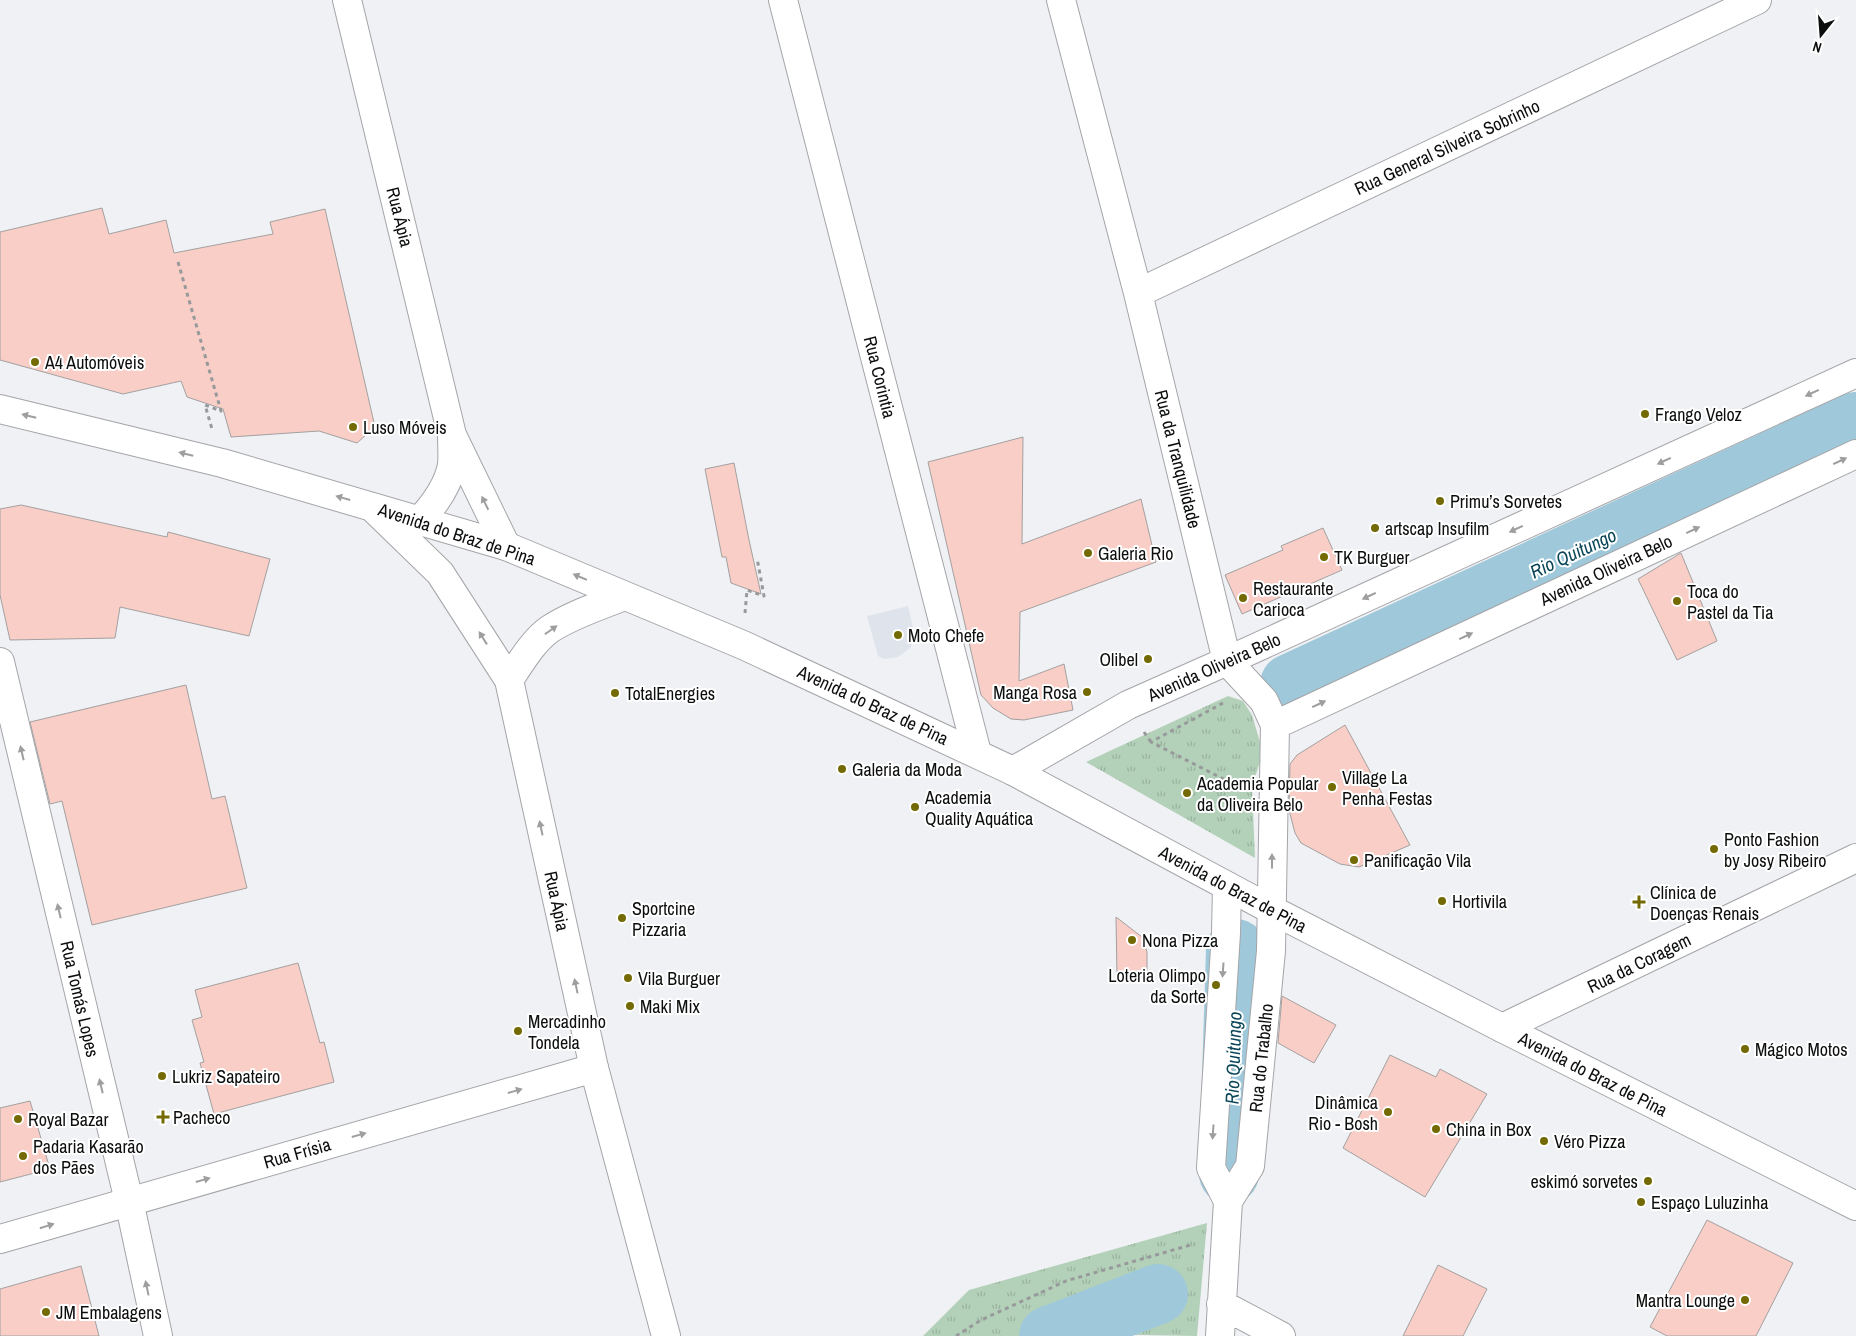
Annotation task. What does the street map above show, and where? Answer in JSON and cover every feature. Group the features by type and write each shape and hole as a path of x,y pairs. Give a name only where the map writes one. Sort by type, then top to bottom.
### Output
{"street":[{"name":"Rua Ápia","path":"347,0 452,435 506,546"},
{"name":"Rua Corintia","path":"783,0 977,753"},
{"name":"Rua da Tranquilidade","path":"1061,0 1138,293 1227,661 1264,701 1275,725 1272,910"},
{"name":"Rua General Silveira Sobrinho","path":"1138,293 1757,0"},
{"name":"Avenida Oliveira Belo","path":"1013,771 1128,705 1856,372"},
{"name":"Avenida do Braz de Pina","path":"0,409 222,463 506,546 743,645 1013,771 1272,910 1856,1206"},
{"name":"Rua Ápia","path":"420,520 434,506 452,465 452,435"},
{"name":"Avenida Oliveira Belo","path":"1275,725 1856,454"},
{"name":"Rua Ápia","path":"371,506 440,573 508,680 594,1068 666,1336"},
{"path":"508,680 529,650 549,630 571,618 624,596"},
{"name":"Rua Tomás Lopes","path":"0,662 128,1201 158,1336"},
{"name":"Rua da Coragem","path":"1502,1028 1856,858"},
{"path":"1227,886 1226,933 1210,1168 1228,1201"},
{"name":"Rua do Trabalho","path":"1220,1336 1228,1201 1250,1166 1271,951 1272,910"},
{"name":"Rua Frísia","path":"0,1239 594,1068"},
{"path":"1221,1304 1281,1336"}],"path":[{"path":"178,262 221,411 205,405 222,463"},
{"path":"747,590 764,596 756,558"},
{"path":"1225,702 1150,742 1248,792"},
{"path":"956,1336 981,1320 1066,1281 1225,1235"}],"shaded area":[{"path":"908,606 914,632 914,640 910,648 898,657 884,659 878,656 867,616"}],"green space":[{"path":"1228,696 1243,701 1252,715 1263,752 1252,787 1255,858 1086,762"},
{"path":"1207,1223 1197,1336 1083,1334 1079,1336 923,1336 969,1290"}],"building":[{"path":"102,208 109,234 166,220 174,253 273,234 270,222 325,209 375,427 357,443 319,431 231,437 223,409 187,397 181,381 123,394 0,360 0,232"},
{"path":"1023,437 1022,544 1141,499 1156,562 1020,612 1019,681 1064,664 1073,710 1024,720 1011,719 993,708 981,695 928,462"},
{"path":"734,463 761,594 731,583 726,557 722,557 705,469"},
{"path":"21,505 167,537 168,532 270,559 249,636 120,607 115,638 10,640 0,595 0,509"},
{"path":"1323,528 1342,570 1242,614 1225,575 1283,550 1281,546"},
{"path":"1681,553 1717,641 1677,660 1638,579"},
{"path":"186,685 212,799 225,796 247,888 92,925 62,801 50,804 30,722"},
{"name":"Village La Penha Festas","path":"1345,725 1410,845 1359,867 1340,864 1301,843 1295,833 1289,810 1290,764 1297,755"},
{"path":"1116,917 1142,937 1147,952 1147,977 1117,977"},
{"path":"298,963 320,1043 324,1042 334,1082 214,1114 200,1063 204,1062 192,1020 202,1017 195,990"},
{"path":"1282,996 1336,1025 1314,1063 1278,1043"},
{"path":"1390,1055 1436,1077 1440,1069 1487,1094 1425,1197 1343,1148"},
{"name":"Padaria Kasarão dos Pães","path":"30,1101 50,1169 0,1182 0,1108"},
{"path":"1707,1220 1793,1263 1756,1336 1667,1336 1650,1327"},
{"path":"1438,1265 1487,1289 1463,1336 1403,1336"},
{"name":"JM Embalagens","path":"81,1266 99,1336 0,1336 0,1289"}],"waterway":[{"name":"Rio Quitungo","path":"1290,684 1856,422"},
{"name":"Rio Quitungo","path":"1229,1174 1236,949"},
{"name":"Rio Quitungo","path":"1049,1336 1158,1294"}],"place":[{"name":"A4 Automóveis","path":"35,362"},
{"name":"Frango Veloz","path":"1645,414"},
{"name":"Luso Móveis","path":"353,427"},
{"name":"Primu’s Sorvetes","path":"1440,501"},
{"name":"artscap Insufilm","path":"1375,528"},
{"name":"Galeria Rio","path":"1088,553"},
{"name":"TK Burguer","path":"1324,557"},
{"name":"Restaurante Carioca","path":"1243,598"},
{"name":"Toca do Pastel da Tia","path":"1677,601"},
{"name":"Moto Chefe","path":"898,635"},
{"name":"Olibel","path":"1148,659"},
{"name":"Manga Rosa","path":"1087,692"},
{"name":"TotalEnergies","path":"615,693"},
{"name":"Galeria da Moda","path":"842,769"},
{"name":"Village La Penha Festas","path":"1332,787"},
{"name":"Academia Popular da Oliveira Belo","path":"1187,793"},
{"name":"Academia Quality Aquática","path":"915,807"},
{"name":"Ponto Fashion by Josy Ribeiro","path":"1714,849"},
{"name":"Panificação Vila","path":"1354,860"},
{"name":"Hortivila","path":"1442,901"},
{"name":"Clínica de Doenças Renais","path":"1639,902"},
{"name":"Sportcine Pizzaria","path":"622,918"},
{"name":"Nona Pizza","path":"1132,940"},
{"name":"Vila Burguer","path":"628,978"},
{"name":"Loteria Olimpo da Sorte","path":"1216,985"},
{"name":"Maki Mix","path":"630,1006"},
{"name":"Mercadinho Tondela","path":"518,1031"},
{"name":"Mágico Motos","path":"1745,1049"},
{"name":"Lukriz Sapateiro","path":"162,1076"},
{"name":"Dinâmica Rio - Bosh","path":"1388,1112"},
{"name":"Pacheco","path":"163,1117"},
{"name":"Royal Bazar","path":"18,1119"},
{"name":"China in Box","path":"1436,1129"},
{"name":"Véro Pizza","path":"1544,1141"},
{"name":"Padaria Kasarão dos Pães","path":"23,1156"},
{"name":"eskimó sorvetes","path":"1648,1181"},
{"name":"Espaço Luluzinha","path":"1641,1202"},
{"name":"Mantra Lounge","path":"1745,1300"},
{"name":"JM Embalagens","path":"46,1312"}]}
